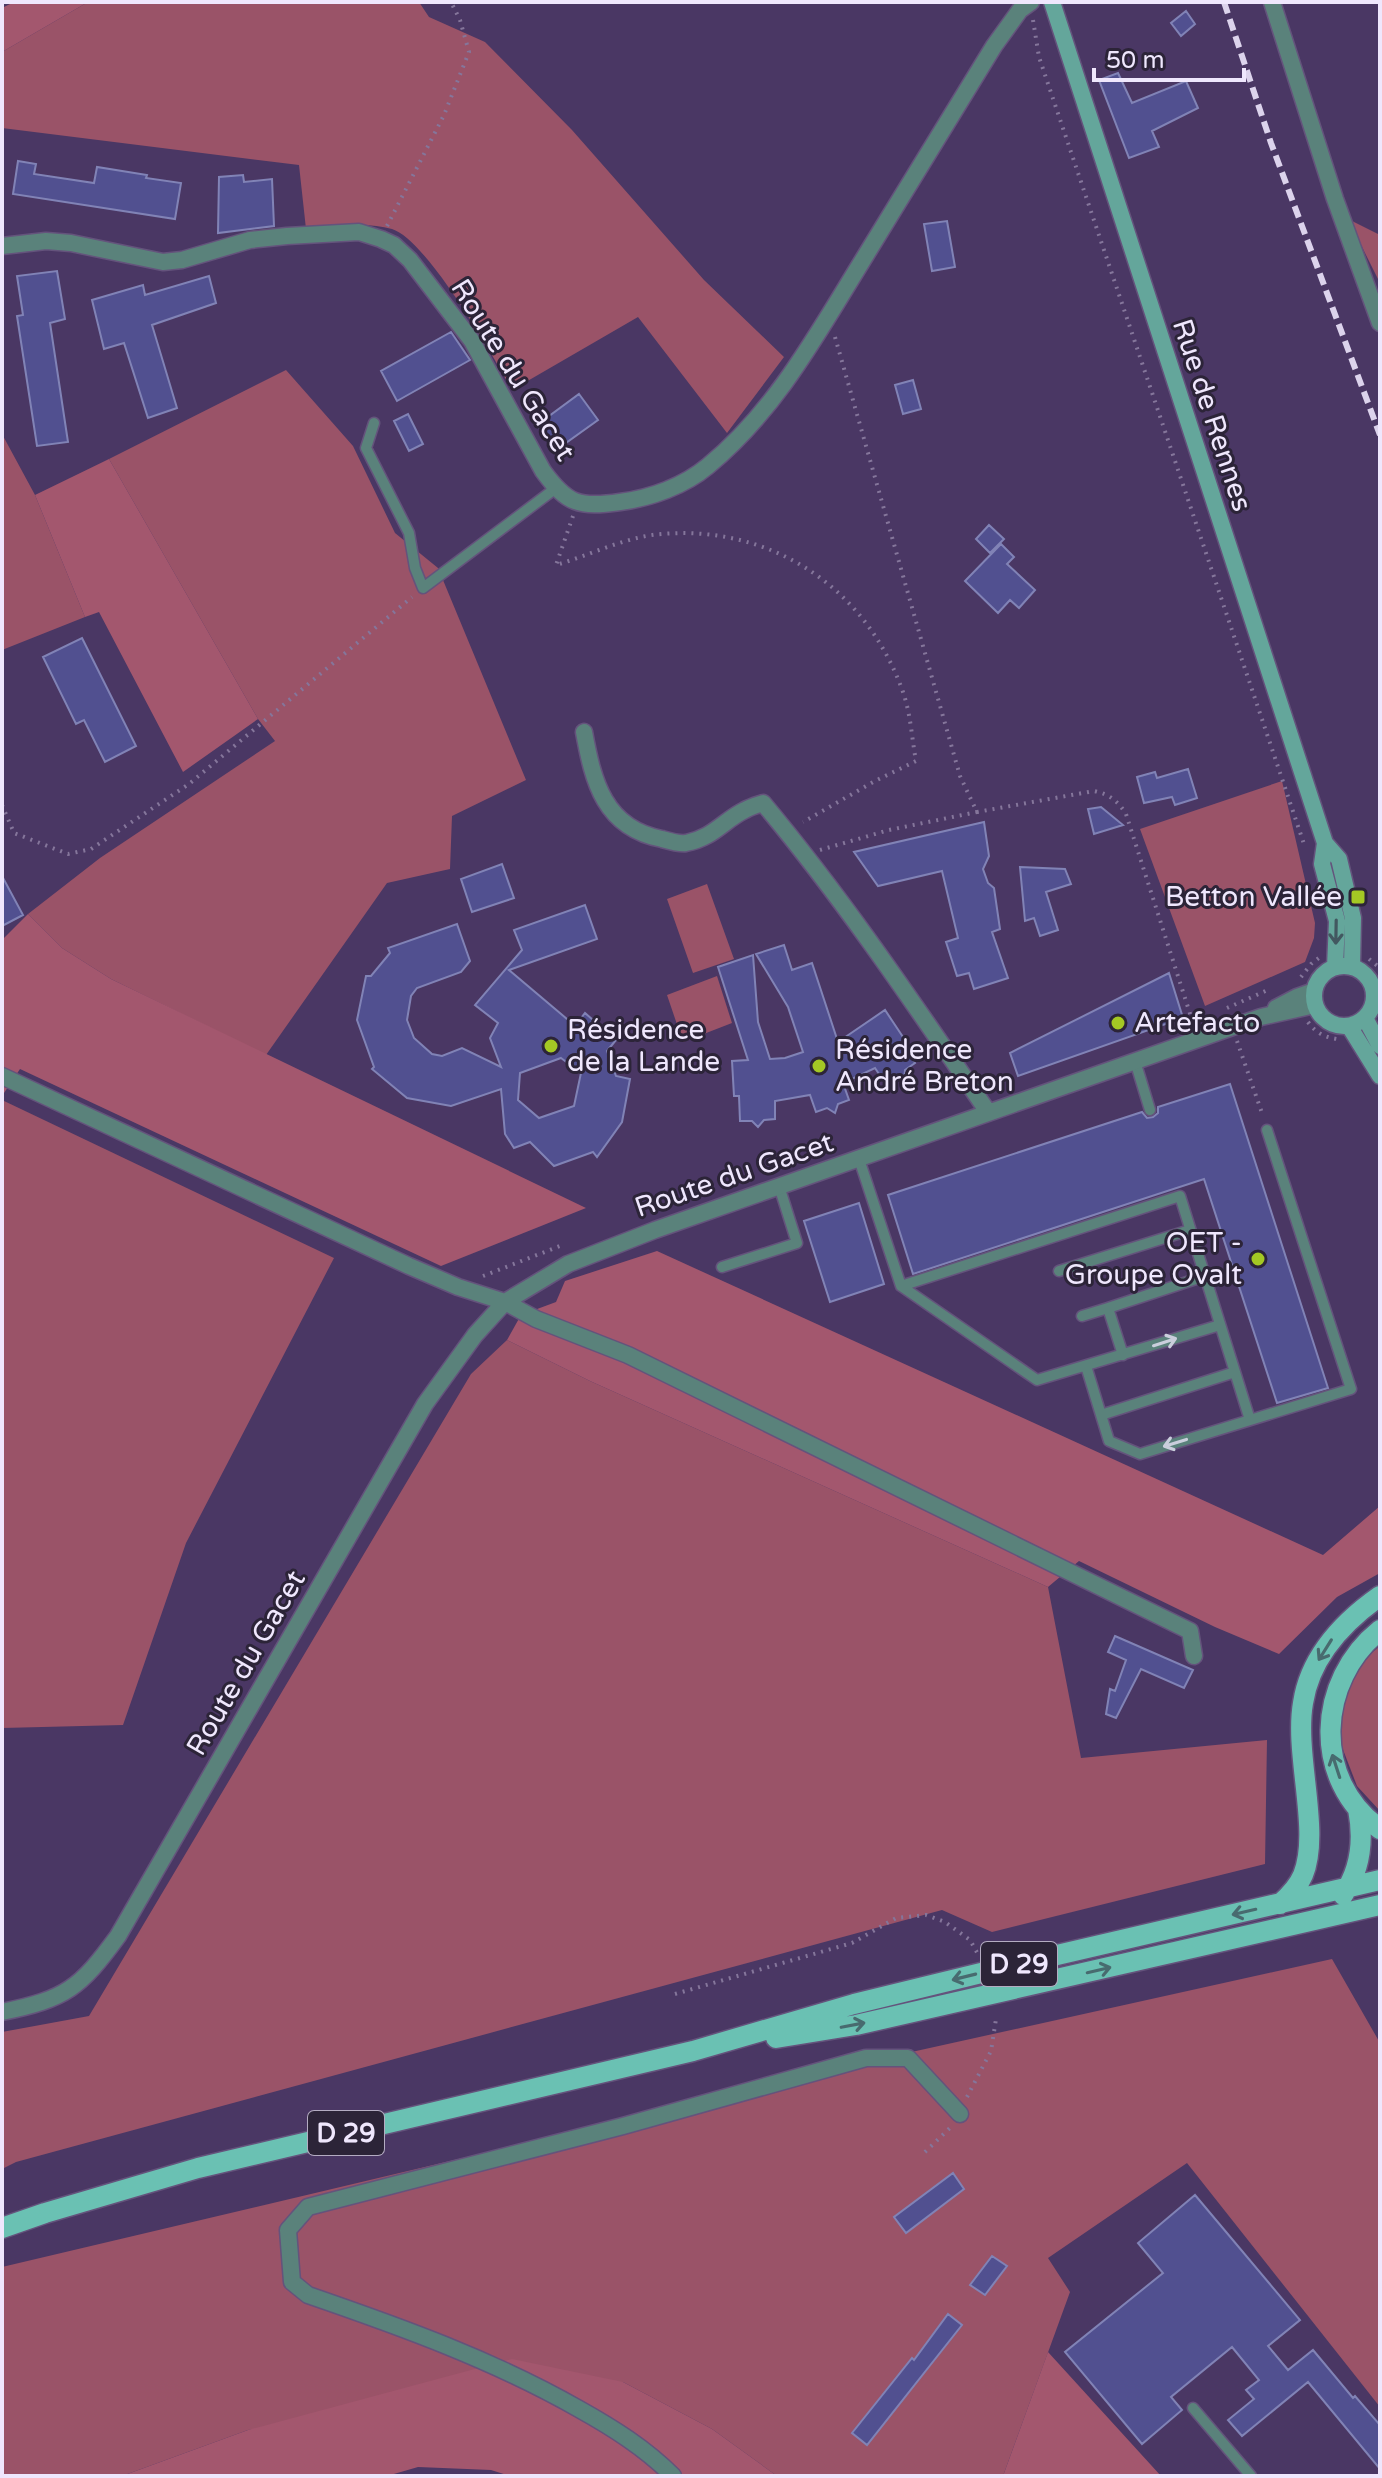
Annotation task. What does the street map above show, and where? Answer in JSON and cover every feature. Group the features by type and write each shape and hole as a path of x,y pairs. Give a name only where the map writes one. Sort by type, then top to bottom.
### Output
{"main road":[{"name":"Rue de Rennes","path":"1052,2 1325,843 1322,864 1337,921 1343,967"},
{"path":"1343,967 1361,971 1373,988 1371,1009 1365,1018 1349,1026 1328,1022 1320,1015 1314,998 1321,976 1343,967"},
{"path":"1365,1018 1380,1046"},
{"path":"1349,1026 1380,1076"},
{"path":"1280,1904 1301,1879 1309,1852 1300,1737 1303,1702 1309,1681 1328,1644 1343,1625 1380,1596"},
{"path":"1380,1630 1361,1647 1339,1683 1332,1707 1331,1746 1342,1782 1358,1809 1380,1829"},
{"path":"1348,1888 1360,1856 1362,1827 1358,1809"},
{"name":"D 29","path":"2,2228 198,2168 693,2051 854,2004 1380,1880"},
{"name":"D 29","path":"1284,1927 1338,1899 1348,1888"},
{"name":"D 29","path":"693,2051 856,2025 1380,1905"}],"street":[{"name":"Route du Gacet","path":"2,246 46,241 71,243 163,262 182,260 250,240 287,236 359,232 381,239 394,245 410,260 472,341 543,471 556,488 568,499 584,504 645,498 706,468 763,412 800,363 994,46 1020,10 1030,2"},
{"path":"1272,2 1335,199 1380,323"},
{"path":"584,732 589,766 599,793 619,819 650,837 684,844 716,832 744,810 763,803 901,984 988,1112"},
{"name":"Route du Gacet","path":"2,2012 39,2004 68,1991 93,1970 118,1936 425,1404 475,1335 505,1302 568,1264 655,1230 1261,1017 1297,997 1314,998"},
{"path":"2,1076 409,1266 458,1287 505,1302 536,1319 628,1355 1190,1631 1194,1656"},
{"path":"673,2476 657,2459 620,2432 535,2384 445,2344 308,2295 292,2282 288,2230 308,2207 623,2126 866,2058 908,2058 960,2114"}],"lane":[{"path":"374,423 366,448 409,533 415,568 423,588 556,488"},
{"path":"1135,1061 1150,1110"},
{"path":"1086,1366 1109,1441 1140,1454 1351,1389 1267,1130"},
{"path":"859,1159 901,1286 1037,1380 1220,1325"},
{"path":"722,1267 797,1243 779,1186"},
{"path":"901,1286 1178,1192 1250,1420"},
{"path":"1059,1271 1190,1230"},
{"path":"1082,1316 1205,1276"},
{"path":"1108,1308 1123,1355"},
{"path":"1101,1415 1235,1372"},
{"path":"1193,2408 1251,2476"}],"path":[{"path":"381,239 444,115 469,52 451,2"},
{"path":"1030,2 1039,57 1308,854"},
{"path":"828,316 960,776 977,812"},
{"path":"577,502 556,565 624,542 659,534 697,533 735,538 773,550 802,564 846,598 869,625 900,684 912,720 916,761 875,781 794,842"},
{"path":"2,805 14,833 68,854 91,849 189,784 423,588"},
{"path":"794,842 889,830 1094,791 1104,793 1118,802 1126,814 1193,1024"},
{"path":"1321,956 1324,945"},
{"path":"1288,981 1302,974"},
{"path":"1220,1011 1275,987"},
{"path":"1232,1027 1267,1130"},
{"path":"675,1994 852,1943 896,1918 911,1916 926,1915 945,1922 970,1940 981,1960"},
{"path":"925,2152 949,2130 960,2114 972,2084 991,2051 996,2019"}],"shaded area":[{"path":"14,2 88,2 2,52 2,8"},
{"path":"88,2 419,2 429,17 485,42 572,130 704,280 784,357 727,433 638,317 512,390 458,301 423,254 406,238 392,229 371,225 306,229 299,165 2,128 2,52"},
{"path":"1348,219 1380,235 1380,283"},
{"path":"286,370 353,446 395,533 438,568 526,780 452,816 450,869 387,883 266,1055 111,979 62,948 28,914 100,858 275,741 258,719 109,459"},
{"path":"2,434 35,495 85,617 2,650"},
{"path":"109,459 258,719 183,772 99,612 85,617 35,495"},
{"path":"1282,781 1315,923 1314,938 1305,962 1205,1006 1140,829"},
{"path":"707,884 734,959 693,973 667,899"},
{"path":"28,914 62,948 111,979 586,1208 441,1266 20,1069 2,1096 2,940"},
{"path":"717,976 732,1023 683,1042 667,995"},
{"path":"2,1100 334,1258 186,1543 123,1725 2,1728"},
{"path":"657,1251 1323,1555 1380,1506 1380,1573 1337,1597 1279,1654 1215,1627 1079,1561 1048,1587 590,1381 507,1340 521,1315 556,1302 565,1281"},
{"path":"507,1340 590,1381 1048,1587 1081,1758 1267,1740 1265,1864 992,1932 942,1910 16,2162 2,2169 2,2032 89,2016 471,1374"},
{"path":"1380,1646 1380,1811 1357,1786 1342,1747 1342,1703 1361,1662"},
{"path":"1332,1959 1380,2043 1380,2407 1187,2163 1048,2258 1070,2292 1003,2476 777,2476 712,2429 623,2382 248,2430 122,2476 2,2476 2,2267 898,2055"},
{"path":"1048,2352 1161,2476 1003,2476"},
{"path":"512,2359 623,2382 712,2429 777,2476 510,2476 491,2470 418,2467 387,2476 122,2476 248,2430"}],"building":[{"path":"1186,11 1195,24 1181,36 1171,23"},
{"path":"1118,73 1132,103 1186,81 1198,108 1152,131 1159,147 1129,158 1099,80"},
{"path":"18,161 36,164 34,174 94,183 97,167 181,183 175,219 13,194"},
{"path":"243,175 244,182 272,179 274,226 218,233 219,177"},
{"path":"947,221 955,267 932,271 924,224"},
{"path":"57,271 65,319 50,323 68,442 37,446 17,316 23,315 17,276"},
{"path":"209,276 216,303 152,325 177,408 148,418 124,343 104,349 92,300 143,285 145,295"},
{"path":"451,332 470,360 397,401 381,371"},
{"path":"913,380 921,409 903,414 895,385"},
{"path":"579,394 598,420 556,450 537,425"},
{"path":"408,414 423,444 409,451 394,421"},
{"path":"989,525 1004,539 990,553 976,539"},
{"path":"1001,544 1014,557 1007,564 1035,590 1019,608 1010,600 998,613 965,581"},
{"path":"82,638 136,746 105,762 84,720 76,724 43,657"},
{"path":"1188,769 1197,798 1175,805 1172,797 1144,803 1137,777 1155,772 1157,778"},
{"path":"1101,807 1123,825 1094,834 1088,809"},
{"path":"984,822 989,856 983,869 988,883 994,888 1000,929 992,932 1008,978 974,989 969,973 957,976 946,942 958,938 942,871 878,886 854,852"},
{"path":"502,864 514,898 472,912 461,879"},
{"path":"1020,867 1065,869 1071,884 1046,892 1058,930 1040,936 1034,918 1025,921"},
{"path":"2,876 23,915 2,926"},
{"name":"Résidence de la Lande","path":"585,905 597,939 509,970 567,1019 578,1022 585,1013 616,1040 607,1051 616,1076 630,1079 622,1122 597,1157 593,1152 554,1166 530,1142 514,1148 505,1134 501,1089 451,1106 407,1098 372,1069 374,1067 357,1020 366,976 371,976 390,953 388,948 457,924 470,961 461,972 417,988 411,996 407,1020 414,1038 432,1054 442,1056 462,1048 501,1067 490,1038 498,1023 475,1005 522,950 514,930","holes":["561,1058 581,1073 574,1106 539,1118 518,1100 520,1073"]},
{"path":"784,945 792,970 812,963 838,1042 885,1010 905,1040 901,1043 915,1063 905,1070 904,1079 895,1076 885,1083 875,1068 843,1083 849,1100 838,1104 835,1113 827,1108 816,1112 810,1095 775,1101 775,1119 764,1120 758,1127 752,1121 740,1121 739,1096 734,1096 732,1061 748,1060 718,967 753,955 758,1022 770,1059 803,1052 788,1007 756,954"},
{"name":"Artefacto","path":"1169,973 1183,1018 1018,1076 1010,1053"},
{"name":"OET - Groupe Ovalt","path":"1230,1084 1328,1388 1277,1403 1204,1179 913,1274 888,1195 1142,1112 1147,1118 1153,1117 1158,1113 1158,1107"},
{"path":"859,1203 884,1284 830,1302 804,1221"},
{"path":"1115,1636 1193,1670 1184,1688 1141,1669 1116,1718 1106,1714 1110,1689 1115,1691 1126,1660 1108,1652"},
{"path":"953,2173 964,2189 906,2233 894,2217"},
{"path":"1195,2195 1300,2320 1268,2346 1288,2370 1313,2350 1380,2425 1380,2469 1308,2382 1242,2436 1228,2420 1254,2399 1246,2390 1259,2380 1232,2347 1171,2397 1182,2410 1142,2444 1065,2352 1163,2273 1138,2243"},
{"path":"992,2256 1007,2266 985,2295 970,2285"},
{"path":"948,2314 962,2325 867,2445 852,2433 912,2358 914,2360"}],"railway":[{"path":"1224,2 1271,143 1380,435"}],"place":[{"name":"Betton Vallée","path":"1358,897"},
{"name":"Artefacto","path":"1118,1023"},
{"name":"Résidence de la Lande","path":"551,1046"},
{"name":"Résidence André Breton","path":"819,1066"},
{"name":"OET - Groupe Ovalt","path":"1258,1259"}]}
